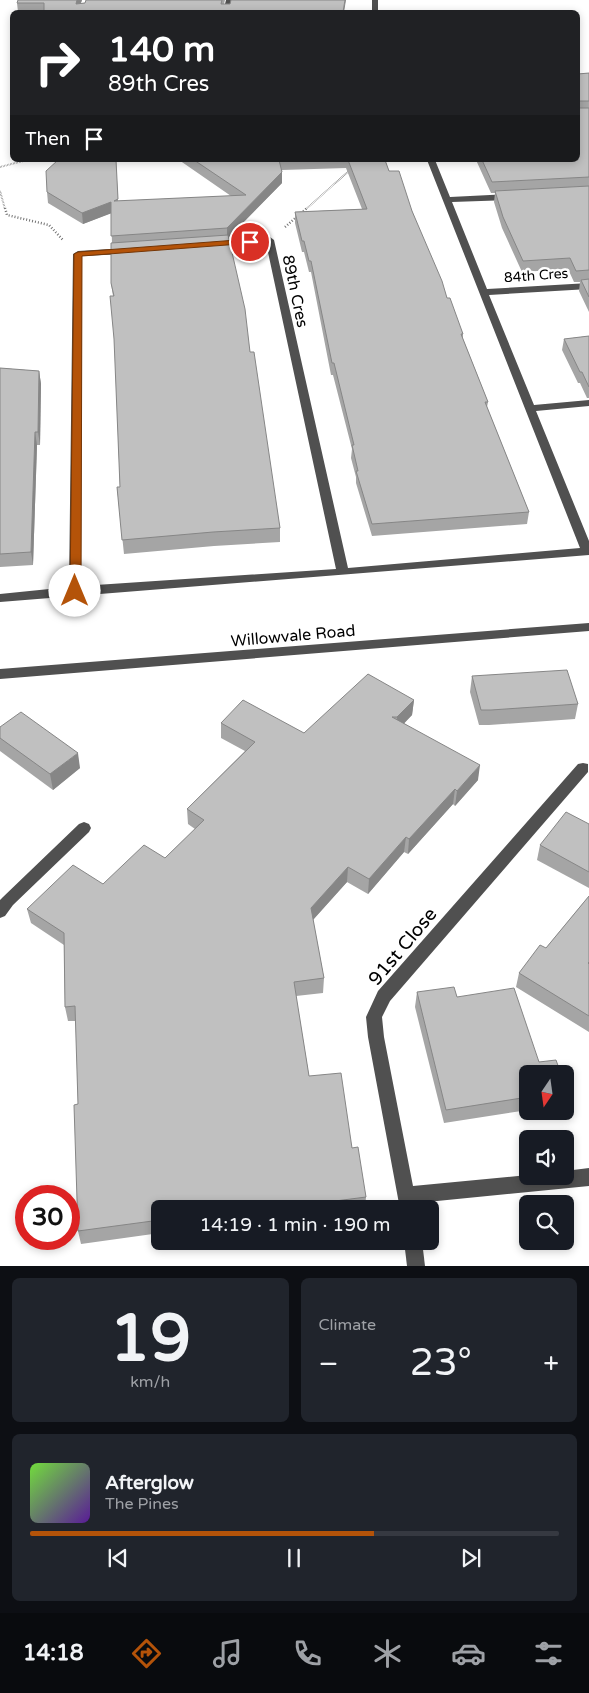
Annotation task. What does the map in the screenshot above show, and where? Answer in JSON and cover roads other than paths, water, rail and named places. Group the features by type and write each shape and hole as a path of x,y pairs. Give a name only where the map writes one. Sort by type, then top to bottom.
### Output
{"street":[{"path":"0,598 588,551 432,162"},
{"path":"447,200 523,196"},
{"name":"89th Cres","path":"203,245 270,240 343,572"},
{"path":"75,591 78,254 136,250"},
{"name":"84th Cres","path":"484,292 589,286"},
{"path":"530,408 589,403"},
{"name":"Willowvale Road","path":"0,674 589,627"},
{"name":"91st Close","path":"408,1200 376,1037 374,1017 384,996 583,768"},
{"path":"0,912 8,901 84,828"},
{"path":"422,1200 589,1177"},
{"path":"414,1250 416,1266"}]}
